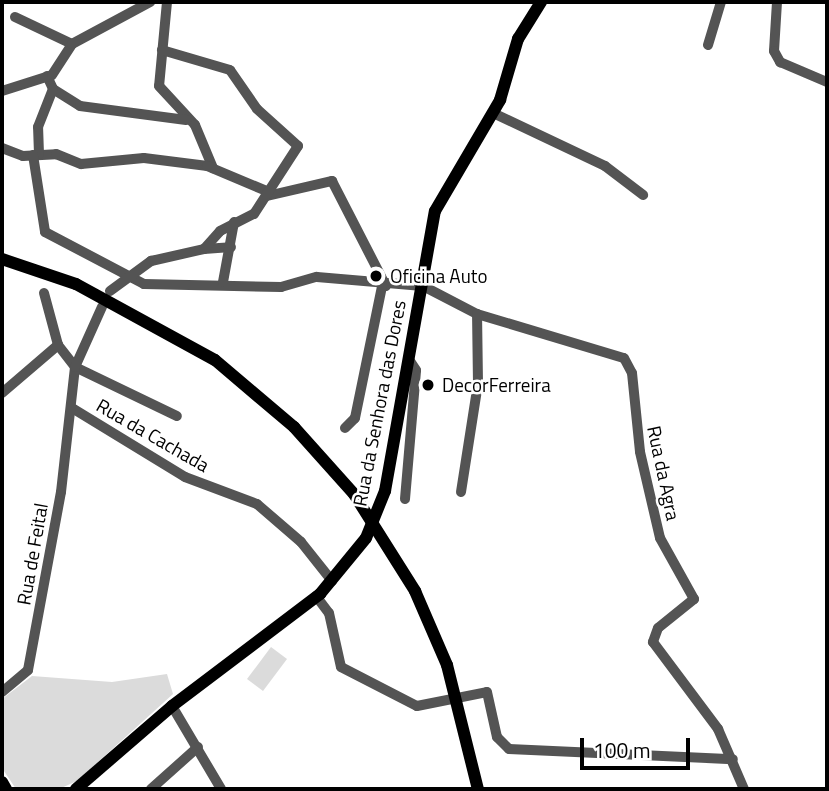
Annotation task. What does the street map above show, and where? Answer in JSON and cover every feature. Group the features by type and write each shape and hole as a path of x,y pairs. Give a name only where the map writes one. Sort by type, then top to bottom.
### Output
{"main road":[{"name":"Rua da Senhora das Dores","path":"76,789 172,706 316,596 352,557 384,491 410,361 435,211 493,113 518,39 541,2"},
{"path":"2,259 122,307 250,387 354,494 415,591 446,666 478,789"},
{"path":"2,267 122,307"},
{"path":"2,782 6,789"}],"street":[{"path":"2,91 47,76 72,44 150,2"},
{"path":"167,2 159,86 186,120"},
{"path":"708,45 721,2"},
{"path":"777,2 774,51 780,62 827,82"},
{"path":"15,17 72,44"},
{"path":"162,50 230,70 257,109 297,141 254,214 234,222 204,249"},
{"path":"47,76 53,89 88,108 186,120 195,125 213,168"},
{"path":"53,89 38,127 36,155 45,232 130,276 159,287 223,282 281,287 317,276 384,286 423,286"},
{"path":"493,113 605,166 643,195"},
{"path":"2,148 81,164 144,158 213,168 268,194 332,181 384,286 355,418 345,428"},
{"path":"223,282 234,222"},
{"path":"110,291 151,261 204,249 231,247"},
{"name":"Rua da Agra","path":"423,286 477,314 624,358 632,373 640,452 660,538 694,599 658,628 653,642 697,696 733,759"},
{"path":"44,292 58,345 75,367 177,416"},
{"name":"Rua da Cachada","path":"103,307 75,367 72,408 185,477 257,504 301,542 332,581"},
{"path":"461,492 478,383 477,314"},
{"path":"2,393 58,345"},
{"path":"405,499 416,370 410,361"},
{"name":"Rua de Feital","path":"2,692 28,670 72,408"},
{"path":"316,596 329,613 341,667 408,703 446,703 470,694 487,692 497,737 509,749 733,759 744,789"},
{"path":"172,706 223,788"},
{"path":"151,789 198,747"}],"shaded area":[{"path":"271,647 287,659 263,691 247,679"},
{"path":"167,674 173,694 77,781 59,789 16,789 2,768 2,699 32,676 112,682"}],"place":[{"name":"Oficina Auto","path":"376,276"},
{"name":"DecorFerreira","path":"428,385"}]}
